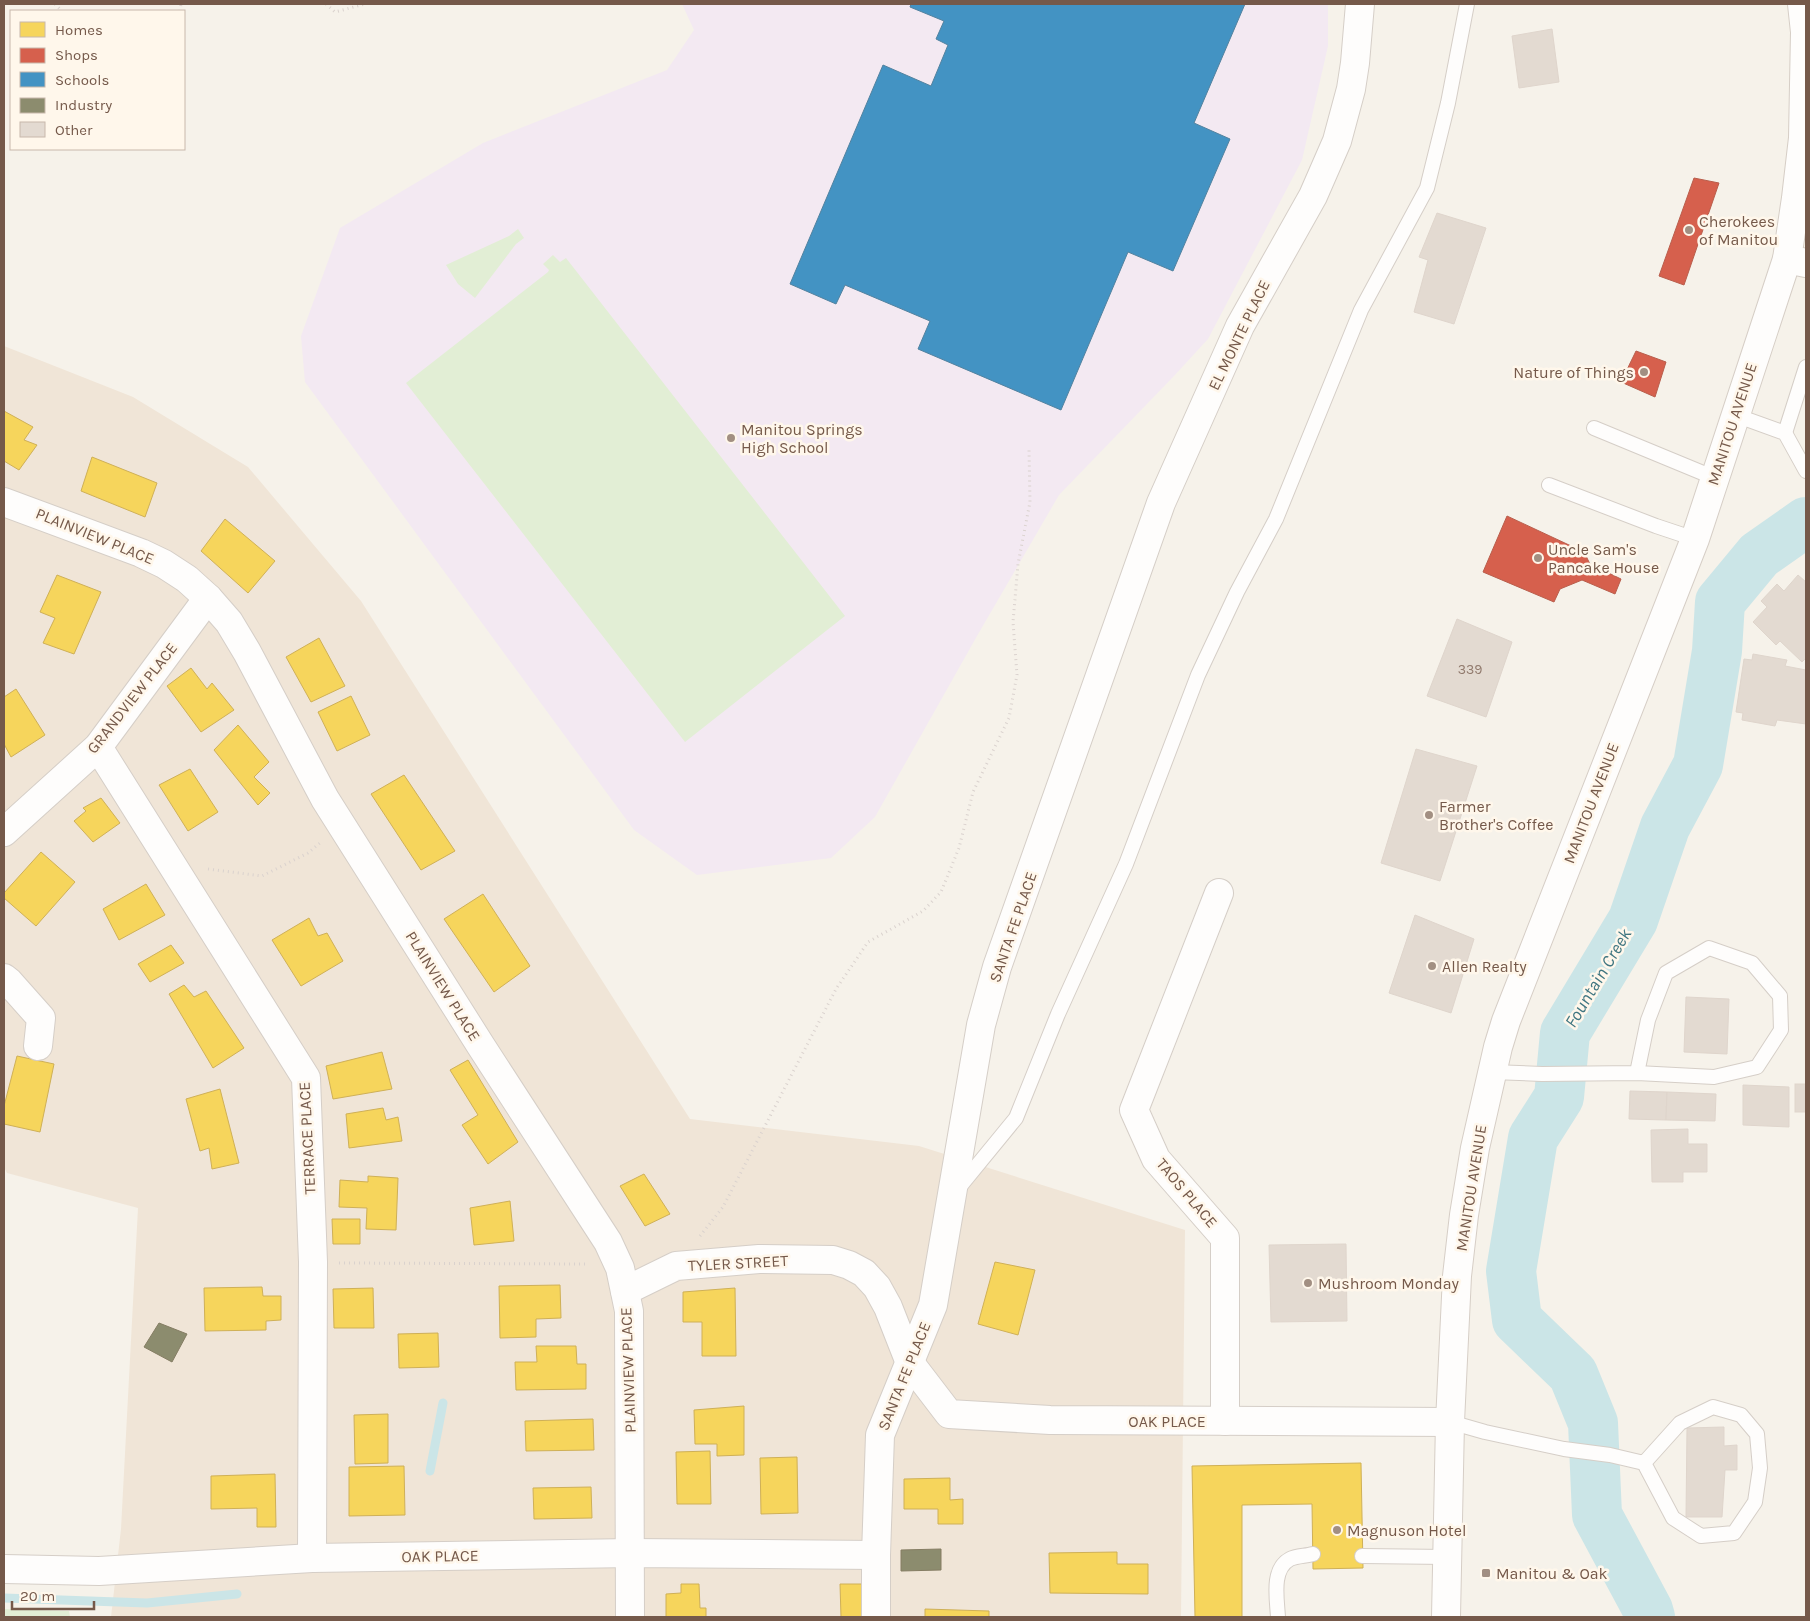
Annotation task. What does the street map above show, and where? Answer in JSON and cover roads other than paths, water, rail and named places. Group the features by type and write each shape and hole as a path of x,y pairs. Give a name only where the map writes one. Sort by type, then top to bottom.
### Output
{"street":[{"name":"EL MONTE PLACE","path":"1103,664 1161,503 1240,326 1313,196 1337,142 1351,89 1360,4"},
{"name":"MANITOU AVENUE","path":"1446,1617 1450,1422 1457,1276 1475,1148 1492,1072 1506,1021 1695,539 1735,415 1797,261 1804,97 1805,32 1802,4"},
{"name":"PLAINVIEW PLACE","path":"7,506 141,553 164,564 208,598 229,622 247,652 325,800 481,1046 597,1224 620,1268 628,1311 630,1617"},
{"name":"GRANDVIEW PLACE","path":"4,832 98,747 208,598"},
{"name":"SANTA FE PLACE","path":"876,1617 880,1435 933,1305 981,1025 997,967 1103,664"},
{"name":"TERRACE PLACE","path":"98,747 306,1078 313,1262 312,1558"},
{"name":"TAOS PLACE","path":"1219,893 1134,1110 1156,1159 1225,1238 1225,1421"},
{"path":"4,978 41,1018 38,1046"},
{"name":"TYLER STREET","path":"624,1291 676,1266 759,1259 833,1260 849,1265 864,1273 877,1287 888,1307 910,1362"},
{"name":"OAK PLACE","path":"910,1362 949,1414 1050,1420 1450,1422"},
{"name":"OAK PLACE","path":"4,1569 100,1572 312,1558 631,1553 876,1555"}],"lane":[{"name":"SANTA FE PLACE","path":"951,1197 1016,1118 1058,1014 1126,864 1198,675 1237,592 1276,519 1361,310 1427,188 1448,103 1467,4"},
{"path":"1785,433 1806,367"},
{"path":"1735,415 1785,433 1806,472"},
{"path":"1594,428 1715,478"},
{"path":"1549,485 1695,539"},
{"path":"1492,1072 1582,1074 1637,1072 1714,1077 1757,1067 1781,1030 1780,996 1752,963 1709,948 1666,973 1648,1020 1637,1072"},
{"path":"1450,1422 1485,1432 1564,1449 1610,1455 1644,1464 1673,1518 1700,1536 1734,1532 1755,1502 1760,1468 1757,1434 1741,1416 1714,1407 1680,1423 1644,1464"},
{"path":"1278,1617 1277,1575 1281,1566 1291,1558 1313,1554"},
{"path":"1362,1556 1447,1556"}],"waterway":[{"name":"Fountain Creek","path":"1650,1617 1597,1515 1593,1423 1573,1374 1517,1320 1511,1271 1533,1138 1559,1097 1565,1033 1633,920 1665,827 1698,765 1717,651 1720,602 1759,555 1806,522"},
{"path":"430,1471 443,1403"},
{"path":"4,1598 147,1603 237,1594"}],"place":[{"name":"Cherokees of Manitou","path":"1689,230"},
{"name":"Nature of Things","path":"1644,372"},
{"name":"Manitou Springs High School","path":"731,438"},
{"name":"Uncle Sam's Pancake House","path":"1538,558"},
{"name":"Farmer Brother's Coffee","path":"1429,815"},
{"name":"Allen Realty","path":"1432,966"},
{"name":"Mushroom Monday","path":"1308,1283"},
{"name":"Magnuson Hotel","path":"1337,1530"},
{"name":"Manitou & Oak","path":"1486,1573"}]}
